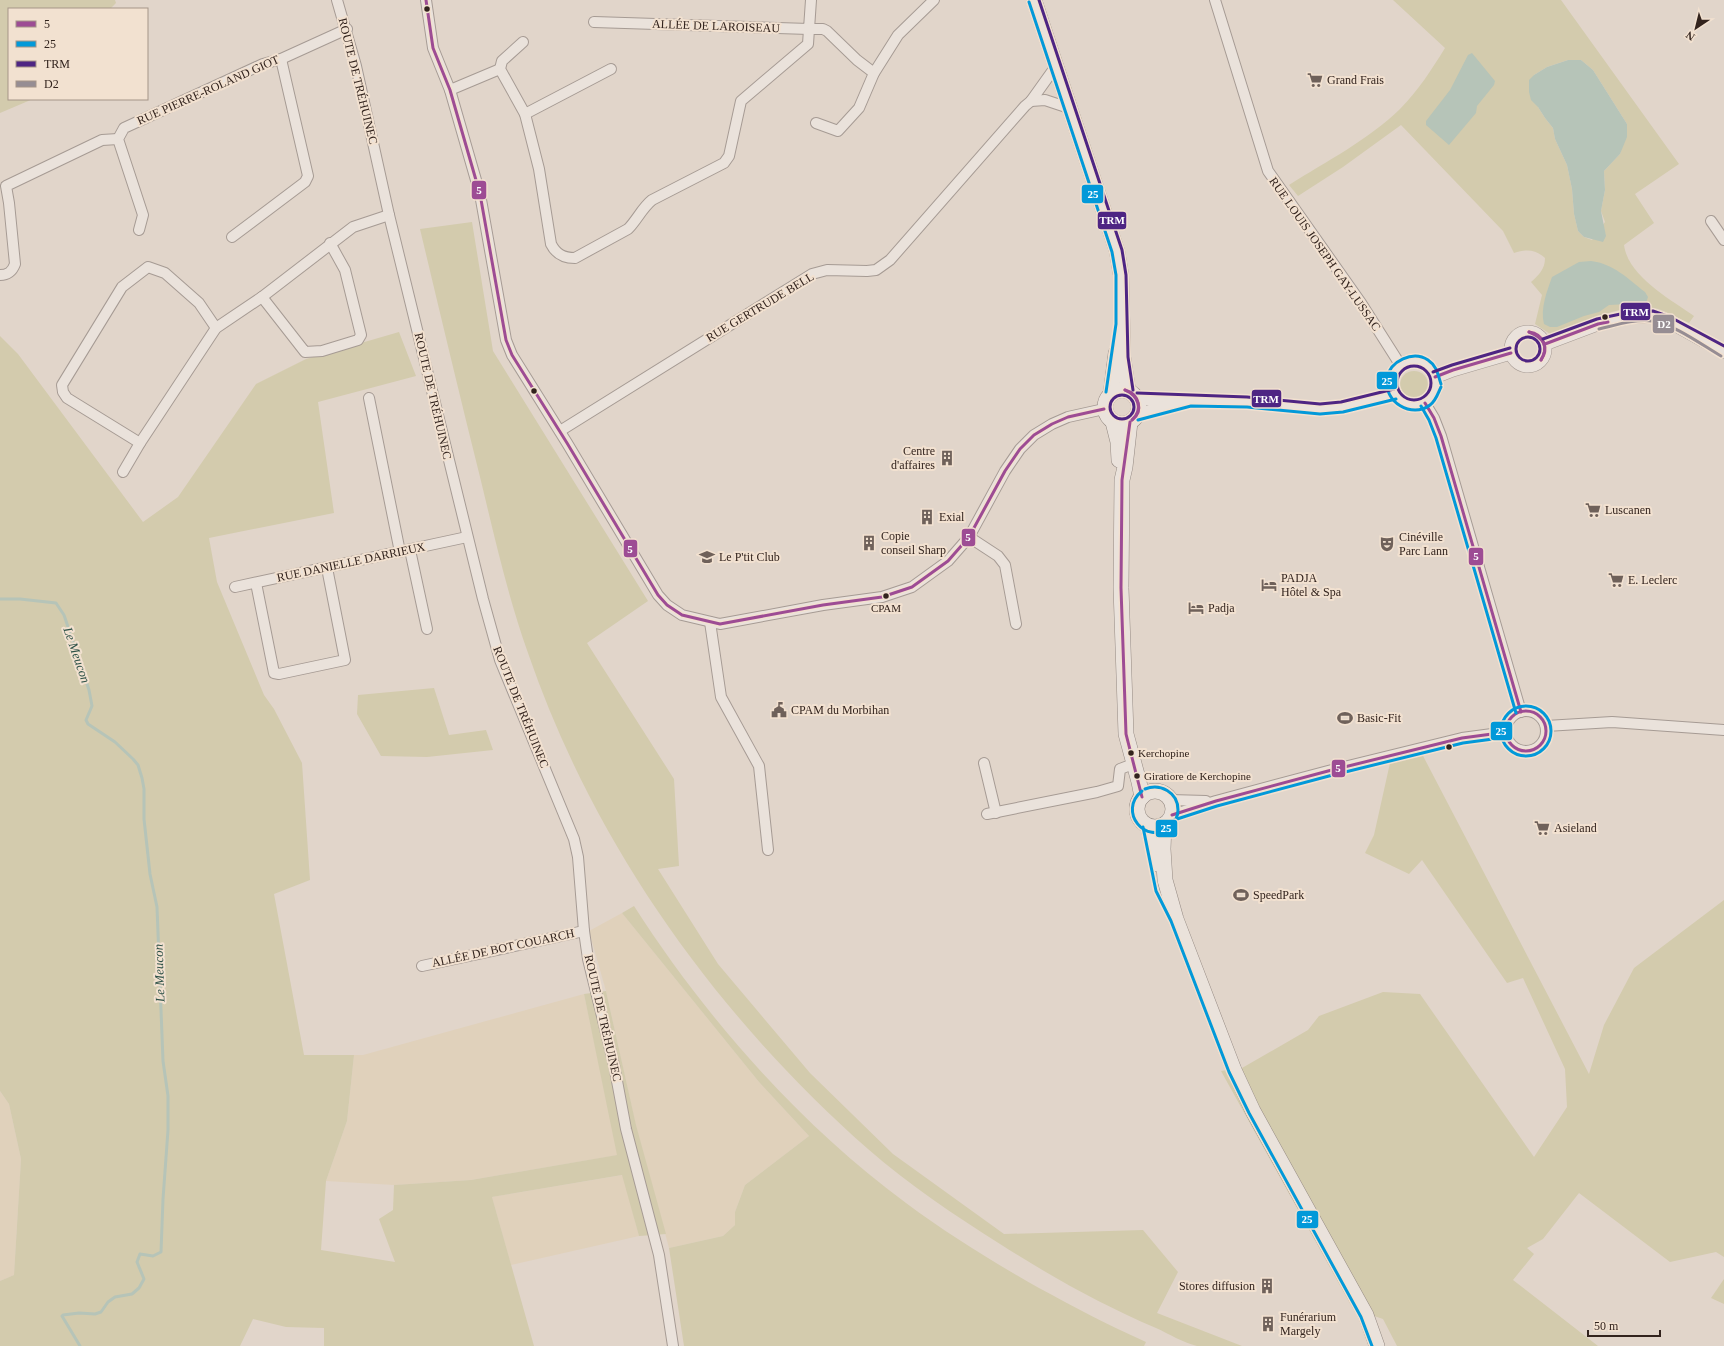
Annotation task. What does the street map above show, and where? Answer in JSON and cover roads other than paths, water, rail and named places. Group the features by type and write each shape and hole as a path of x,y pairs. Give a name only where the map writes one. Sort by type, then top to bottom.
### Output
{"main road":[{"path":"1034,0 1117,251 1121,275 1121,324 1124,343 1124,367 1132,394 1139,409 1134,419 1122,480 1121,588 1126,734 1133,764 1140,782 1142,797"},
{"path":"1121,324 1111,393 1106,400 1104,409 1109,419 1113,422 1122,424 1134,419"},
{"path":"1111,393 1119,390 1132,394"},
{"path":"1113,422 1117,437 1119,467 1122,480"},
{"path":"1126,717 1149,780 1172,805 1163,849 1165,880 1176,919 1234,1070 1253,1111 1366,1314 1377,1346"},
{"path":"1164,796 1146,794 1139,802 1137,813 1143,823 1148,826 1159,827 1168,820"},
{"path":"1148,826 1161,889 1176,919"}],"street":[{"name":"ROUTE DE TRÉHUINEC","path":"337,0 347,29 356,66 389,214 467,538 500,660 574,839 578,857 584,931 588,959 614,1065 626,1129 659,1255 673,1346"},
{"path":"426,0 433,48 450,90 480,194 506,340 512,355 560,431 658,595 667,605 682,615 720,624 823,605 882,597 898,593 912,587 944,565 969,537 1005,471 1020,449 1034,435 1052,424 1068,417 1104,409"},
{"path":"523,42 502,61 500,69 525,114 540,169 551,244 554,250 560,255 567,258 574,258 628,229 634,223 644,206 652,200 724,163 729,156 741,101 808,44 808,28 812,0"},
{"path":"816,124 838,131 859,108 874,73 898,35 934,0"},
{"name":"RUE LOUIS JOSEPH GAY-LUSSAC","path":"1215,0 1268,171 1361,303 1401,366"},
{"name":"ALLÉE DE LAROISEAU","path":"594,22 823,29 827,31 857,60 874,73"},
{"name":"RUE PIERRE-ROLAND GIOT","path":"118,139 124,128 132,123 263,64 281,59 347,29"},
{"path":"232,237 305,182 308,176 281,59"},
{"name":"RUE GERTRUDE BELL","path":"560,431 812,274 827,270 876,270 890,260 1031,101 1056,66"},
{"path":"450,90 500,69"},
{"path":"525,114 611,69"},
{"path":"1031,101 1045,100 1069,108"},
{"path":"0,276 6,275 10,272 15,264 10,203 3,187 102,140 118,139 143,216 138,230"},
{"path":"123,472 140,443 216,328 262,297 330,243 353,227 389,214"},
{"path":"1711,221 1724,240"},
{"path":"262,297 305,352 322,350 358,340 361,335 345,270 330,243"},
{"path":"140,443 67,398 63,392 62,385 122,287 148,267 165,273 199,303 216,328"},
{"path":"1545,344 1598,324 1631,317 1653,316 1668,322 1724,352"},
{"path":"1524,332 1534,333 1543,340 1545,344 1544,355 1538,363 1533,365 1522,365 1517,362 1511,353 1512,343 1515,338 1524,332"},
{"path":"1435,377 1453,370 1511,353"},
{"path":"1414,361 1421,362 1427,366 1435,377 1434,392 1424,403 1418,405 1404,403 1395,394 1392,382 1401,366 1414,361"},
{"path":"1132,394 1190,401 1246,402 1320,409 1342,407 1395,394"},
{"path":"369,398 400,552"},
{"path":"1134,419 1153,410 1190,401"},
{"path":"1424,403 1434,418 1445,448 1521,712"},
{"path":"969,537 998,556 1005,565 1016,624"},
{"name":"RUE DANIELLE DARRIEUX","path":"236,587 467,538"},
{"path":"410,550 426,629"},
{"path":"256,583 274,673 279,674 345,660 327,568"},
{"path":"710,622 721,697 759,766 768,850"},
{"path":"1529,711 1536,714 1546,726 1543,742 1537,748 1521,750 1514,746 1509,740 1507,725 1510,719 1521,712 1529,711"},
{"path":"1546,726 1612,722 1724,730"},
{"path":"1168,820 1216,801 1462,738 1507,732"},
{"path":"984,763 991,814 1097,792 1118,786 1120,769 1133,764"},
{"path":"1164,796 1216,801"},
{"name":"ALLÉE DE BOT COUARCH","path":"422,966 584,931"}],"waterway":[{"name":"Le Meucon","path":"0,599 20,599 56,603 64,615 89,690 92,706 86,720 88,724 115,742 138,765 144,789 144,819 150,874 157,907 163,1061 168,1096 168,1130 161,1252 153,1256 140,1254 137,1262 144,1279 139,1288 132,1294 115,1297 108,1302 101,1312 95,1314 79,1313 62,1316 80,1346"}],"place":[{"name":"Grand Frais","path":"1315,80"},
{"name":"Centre d'affaires","path":"947,458"},
{"name":"Luscanen","path":"1593,510"},
{"name":"Exial","path":"927,517"},
{"name":"Copie conseil Sharp","path":"869,543"},
{"name":"Cinéville Parc Lann","path":"1387,544"},
{"name":"Le P'tit Club","path":"707,557"},
{"name":"E. Leclerc","path":"1616,580"},
{"name":"PADJA Hôtel & Spa","path":"1269,585"},
{"name":"CPAM","path":"886,596"},
{"name":"Padja","path":"1196,608"},
{"name":"CPAM du Morbihan","path":"779,710"},
{"name":"Basic-Fit","path":"1345,718"},
{"name":"Kerchopine","path":"1131,753"},
{"name":"Giratiore de Kerchopine","path":"1137,776"},
{"name":"Asieland","path":"1542,828"},
{"name":"SpeedPark","path":"1241,895"},
{"name":"Stores diffusion","path":"1267,1286"},
{"name":"Funérarium Margely","path":"1268,1324"}]}
